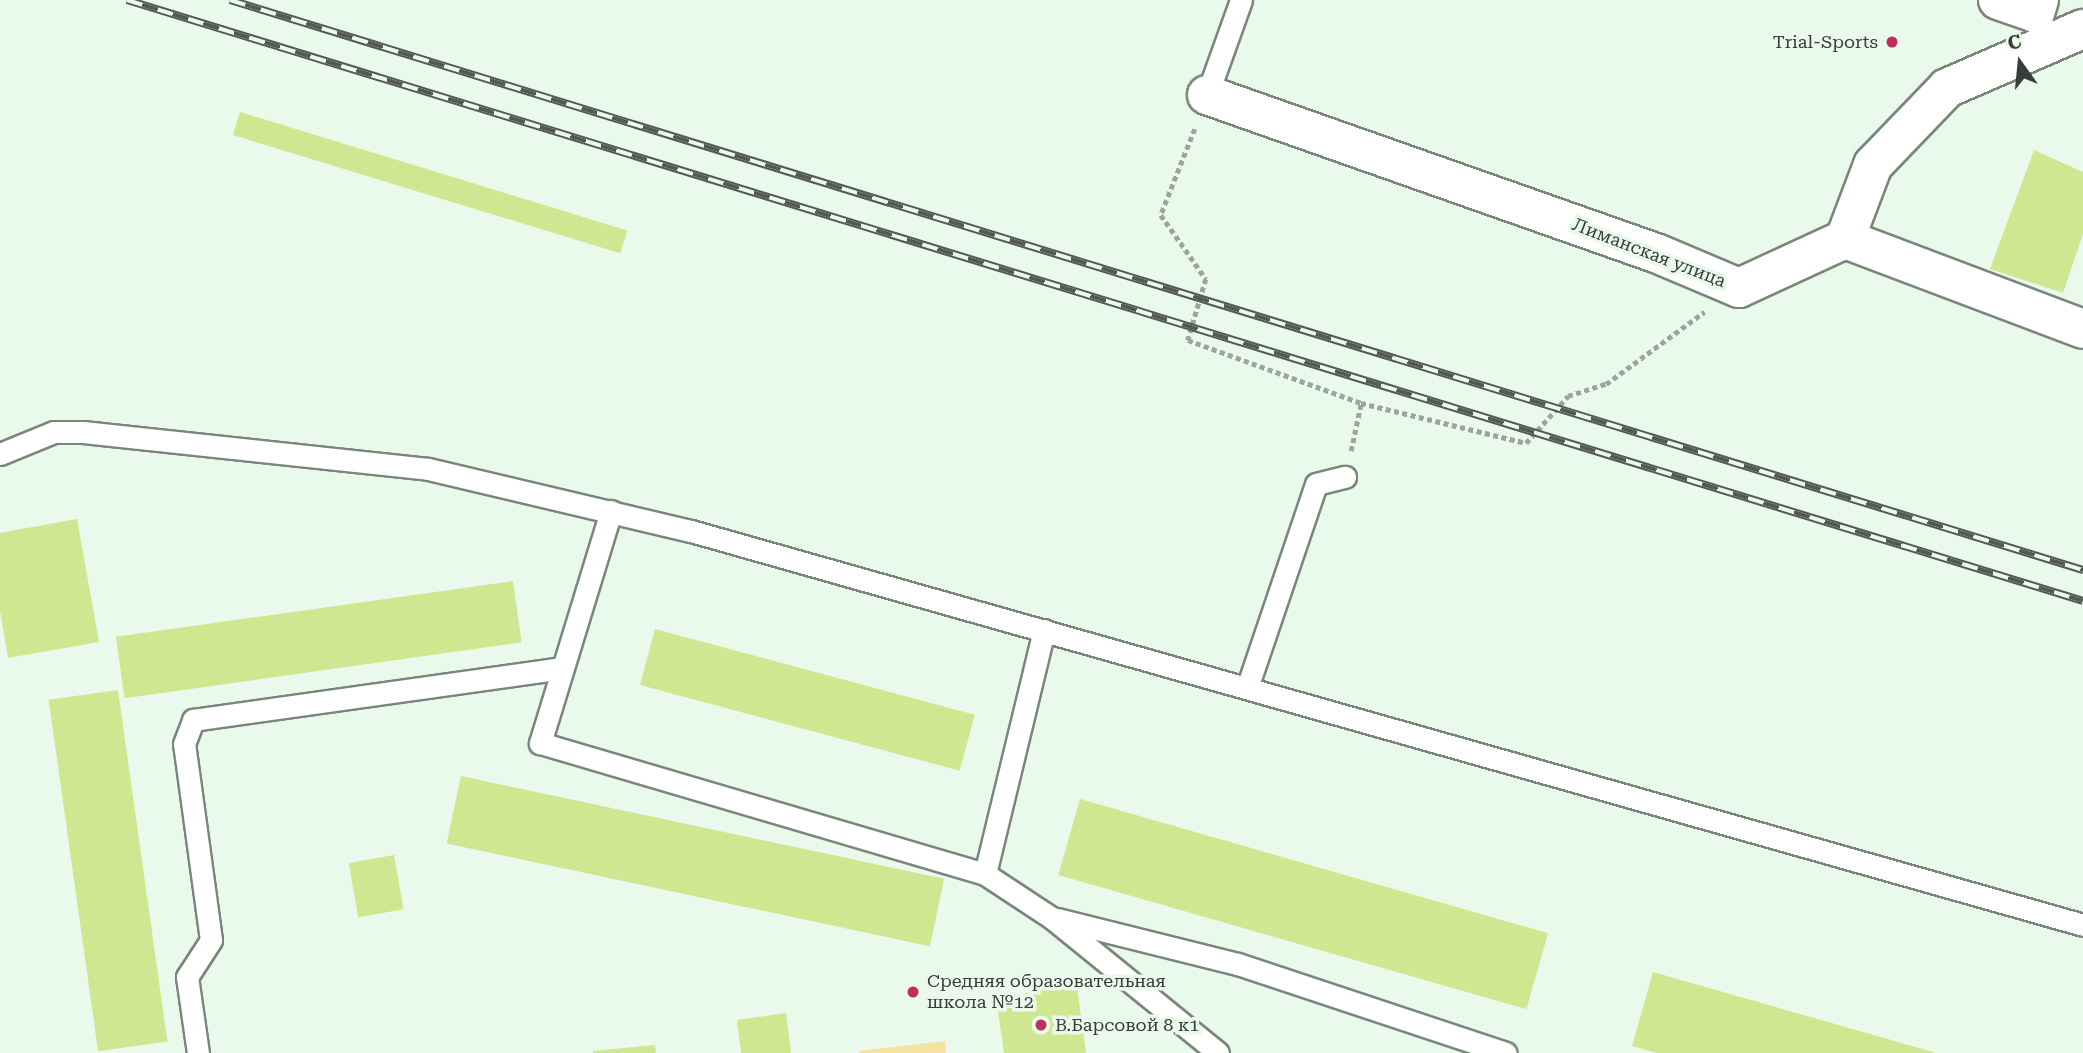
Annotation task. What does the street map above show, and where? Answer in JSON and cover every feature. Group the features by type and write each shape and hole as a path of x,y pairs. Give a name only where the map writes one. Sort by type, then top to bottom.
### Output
{"street":[{"path":"1998,0 2053,21"},
{"path":"2053,21 1947,88 1873,164 1845,239 2083,329"},
{"name":"Лиманская улица","path":"1208,95 1656,253 1739,288 1845,239"}],"lane":[{"path":"1208,95 1241,0"},
{"path":"0,454 54,432 83,432 428,469 611,511 1044,629 2083,925"},
{"path":"1247,688 1316,484 1345,477"},
{"path":"611,511 540,743 985,874 1052,918 1218,1053"},
{"path":"985,874 1044,629"},
{"path":"198,1053 187,977 211,940 184,744 193,720 561,668"},
{"path":"1052,918 1238,964 1506,1053"}],"path":[{"path":"1208,95 1161,215 1206,279 1188,340 1361,403 1527,443 1568,396 1606,384 1739,288"},
{"path":"1345,477 1361,403"}],"shaded area":[{"path":"945,1041 946,1053 859,1053 859,1051"}],"building":[{"path":"240,112 627,230 620,253 233,135"},
{"path":"2034,150 2083,172 2083,234 2063,293 1990,269"},
{"path":"77,519 99,642 8,658 0,611 0,533"},
{"path":"513,581 522,642 125,698 116,637"},
{"path":"655,629 975,715 960,771 640,685"},
{"path":"118,690 167,1042 98,1051 49,700"},
{"path":"461,776 944,879 930,946 447,843"},
{"path":"1080,799 1548,933 1526,1009 1058,875"},
{"path":"394,855 404,909 358,917 349,863"},
{"path":"1653,972 1933,1053 1657,1053 1632,1046"},
{"name":"В.Барсовой 8 к1","path":"1077,986 1086,1053 1004,1053 996,997"},
{"path":"786,1013 791,1053 741,1053 737,1020"},
{"path":"655,1045 656,1053 593,1053 593,1051"}],"railway":[{"path":"127,0 2083,601"},
{"path":"230,0 2083,570"}],"place":[{"name":"Trial-Sports","path":"1892,42"},
{"name":"Средняя образовательная школа №12","path":"913,992"},
{"name":"В.Барсовой 8 к1","path":"1041,1025"}]}
